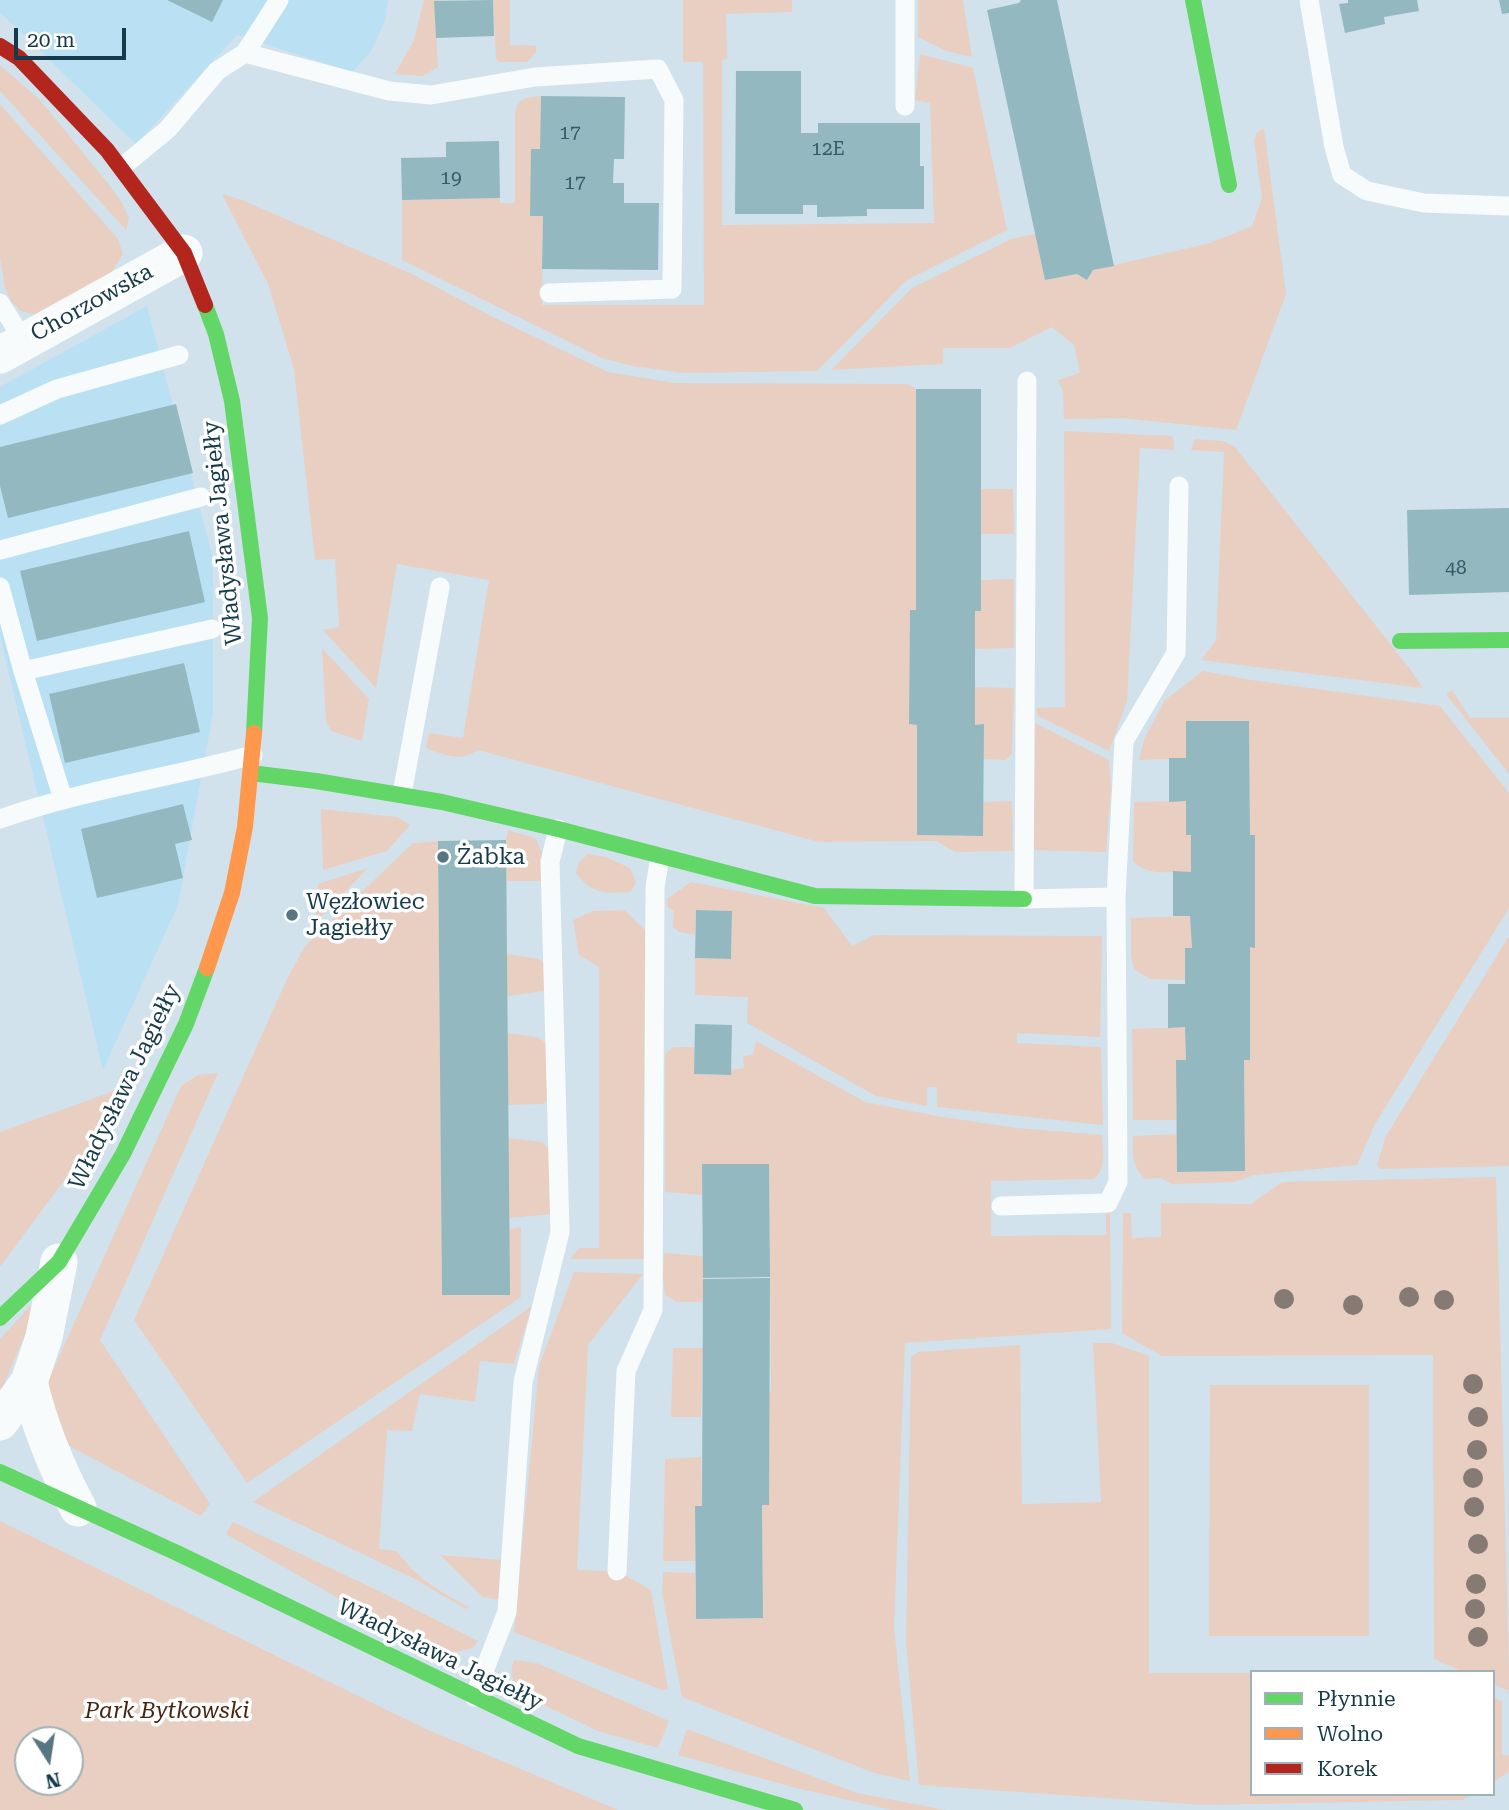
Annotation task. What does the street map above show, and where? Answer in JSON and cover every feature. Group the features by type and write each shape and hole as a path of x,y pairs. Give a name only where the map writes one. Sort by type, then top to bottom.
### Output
{"street":[{"path":"1193,0 1229,186"},
{"name":"Władysława Jagiełły","path":"0,46 19,58 122,167 184,253 216,334 232,401 260,618 246,827 232,893 186,1024 123,1154 59,1262 0,1318"},
{"name":"Chorzowska","path":"12,348 184,253"},
{"path":"1400,641 1509,640"},
{"path":"252,764 558,829 815,896 1024,899"},
{"path":"0,1422 29,1382 44,1337 59,1262"},
{"path":"29,1382 38,1421 53,1460 78,1508"},
{"name":"Władysława Jagiełły","path":"0,1472 578,1746 796,1810"}],"lane":[{"path":"122,167 168,129 217,71 245,52 279,0"},
{"path":"905,0 905,106"},
{"path":"1308,0 1334,147 1342,175 1367,191 1424,203 1509,206"},
{"path":"245,52 389,91 431,95 535,77 658,69 674,100 672,289 549,293"},
{"path":"0,303 12,348"},
{"path":"0,415 57,389 179,355"},
{"path":"1027,381 1024,899 1116,897"},
{"path":"1002,1206 1108,1203 1118,1182 1116,897 1124,741 1177,653 1179,486"},
{"path":"0,550 201,497"},
{"path":"0,587 63,799"},
{"path":"402,794 440,587"},
{"path":"23,671 212,629"},
{"path":"0,818 63,799 197,770 252,764"},
{"path":"474,1697 507,1612 523,1382 560,1232 550,862 558,829"},
{"path":"617,1572 626,1371 653,1310 655,887 660,857"}],"shaded area":[{"path":"0,0 388,0 385,21 371,51 352,72 237,35 136,144 0,12"},
{"path":"147,306 213,558 213,713 178,905 103,1070 0,636 0,387"}],"green space":[{"path":"424,0 465,0 434,1 438,67 423,76 395,74 414,40"},
{"path":"493,0 510,0 510,45 536,46 536,52 527,62 498,62 496,59"},
{"path":"683,0 792,0 792,12 726,14 727,59 722,60 722,225 934,223 930,103 915,100 920,54 973,68 1007,230 907,280 817,371 683,373 633,366 602,358 402,260 402,200 500,198 500,203 515,203 515,112 521,101 541,96 540,149 531,216 543,216 542,305 704,305 703,62 683,62"},
{"path":"918,0 963,0 972,57 946,51 918,37"},
{"path":"0,65 41,101 110,186 129,218 126,230 0,91"},
{"path":"0,104 118,239 123,254 109,277 36,315 21,311 11,301 5,287 0,259"},
{"path":"1264,129 1286,294 1236,430 1122,418 1064,419 1063,391 1058,380 1080,373 1074,345 1052,327 1010,348 943,348 943,364 831,370 912,288 1011,239 1035,234 1045,280 1077,274 1087,280 1093,270 1210,243 1252,226 1262,198 1254,141 1257,132"},
{"path":"222,194 242,200 412,274 491,316 608,372 676,383 907,384 916,389 916,610 910,610 909,724 917,725 917,835 982,836 983,802 1012,801 1013,851 955,852 936,841 819,842 478,750 458,756 426,748 429,733 463,738 489,580 397,564 376,688 323,630 339,627 335,559 315,560 294,369 268,284"},
{"path":"1064,431 1173,436 1174,450 1140,448 1127,701 1109,751 1038,716 1036,708 1065,707"},
{"path":"1195,439 1223,441 1235,447 1423,688 1201,660 1216,640 1224,452 1191,450"},
{"path":"981,489 1013,489 1014,534 981,534"},
{"path":"1014,579 1014,648 975,649 975,611 981,611 981,580"},
{"path":"322,648 369,699 362,741 331,731 326,721"},
{"path":"1203,671 1440,706 1509,793 1509,908 1375,1124 1357,1165 1254,1175 1234,1182 1172,1184 1161,1178 1145,1179 1135,1164 1133,1136 1177,1134 1177,1172 1245,1171 1244,1060 1250,1060 1250,947 1255,947 1255,835 1250,835 1249,722 1186,758 1139,760 1144,739 1165,700"},
{"path":"975,687 1014,688 1012,753 1006,760 983,759 984,725 975,725"},
{"path":"1452,690 1470,718 1509,718 1509,774 1446,694"},
{"path":"1035,723 1109,760 1111,787 1106,852 1034,850"},
{"path":"1186,801 1191,835 1191,872 1160,872 1138,866 1133,861 1134,802"},
{"path":"321,809 397,817 410,825 387,851 323,870"},
{"path":"508,830 535,838 544,856 545,881 506,881"},
{"path":"438,841 442,1295 509,1295 509,1229 521,1227 521,1297 247,1483 134,1320 287,979 305,946 413,843"},
{"path":"588,854 606,857 630,868 636,883 630,892 600,891 582,880 576,873 579,862"},
{"path":"368,868 320,918 316,917 318,884"},
{"path":"691,882 824,908 852,946 874,935 1102,936 1100,1037 1017,1033 1017,1043 1101,1047 1103,1125 937,1107 937,1087 927,1087 927,1106 876,1096 747,1023 748,997 695,995 695,958 731,959 732,911 696,910 695,935 679,932 673,927 674,911 667,907 667,899"},
{"path":"625,910 645,930 644,1259 570,1259 579,1248 599,1248 599,967 579,955 573,920 593,911"},
{"path":"1190,916 1192,948 1185,948 1185,980 1150,979 1134,969 1131,956 1131,918"},
{"path":"1509,936 1509,1166 1381,1169 1377,1165 1386,1136"},
{"path":"506,954 539,959 547,966 550,984 544,991 507,996"},
{"path":"1185,1027 1186,1060 1176,1061 1176,1120 1133,1120 1132,1029"},
{"path":"507,1033 537,1037 549,1045 552,1097 543,1104 508,1105"},
{"path":"756,1041 865,1102 1017,1128 1102,1135 1103,1164 1094,1179 991,1181 991,1236 1106,1235 1106,1209 1110,1210 1111,1329 905,1343 894,1627 910,1781 874,1773 682,1697 662,1593 663,1572 695,1573 696,1619 763,1618 762,1505 769,1505 768,1392 771,1391 769,1164 702,1165 702,1195 665,1192 665,1054 673,1047 694,1047 694,1074 731,1075 731,1070 744,1068 743,1056 753,1055"},
{"path":"218,1073 100,1340 210,1504 201,1516 60,1441 48,1401 49,1379 181,1086 198,1075"},
{"path":"125,1087 122,1102 0,1267 0,1132"},
{"path":"508,1138 543,1142 553,1154 554,1214 509,1218"},
{"path":"1496,1177 1509,1691 1495,1685 1495,1670 1459,1670 1434,1659 1433,1355 1162,1356 1122,1333 1123,1213 1131,1213 1132,1238 1161,1237 1161,1203 1251,1204 1282,1182"},
{"path":"664,1253 703,1256 703,1302 677,1302 665,1295"},
{"path":"574,1272 643,1274 588,1345 577,1570 617,1571 651,1590 668,1689 662,1690 514,1632 539,1366"},
{"path":"44,1291 0,1393 0,1339"},
{"path":"532,1306 514,1364 480,1361 475,1402 420,1394 412,1431 387,1430 379,1549 397,1551 412,1569 429,1583 469,1607 466,1609 413,1578 253,1502"},
{"path":"1093,1343 1112,1343 1149,1356 1149,1673 1250,1673 1250,1796 1470,1796 1463,1800 1204,1805 919,1785 906,1643 911,1357 918,1352 1020,1345 1022,1504 1101,1502"},
{"path":"673,1348 703,1348 701,1417 671,1417"},
{"path":"1210,1385 1369,1385 1369,1636 1209,1636"},
{"path":"701,1457 702,1506 695,1507 695,1561 663,1561 665,1459"},
{"name":"Park Bytkowski","path":"0,1521 426,1729 618,1810 0,1810"},
{"path":"233,1522 478,1641 473,1648 440,1656 226,1534"},
{"path":"440,1555 504,1560 502,1600 483,1597"},
{"path":"514,1660 537,1663 669,1721 658,1748 598,1731 519,1693 513,1677"},
{"path":"1495,1698 1502,1701 1502,1755 1509,1755 1509,1772 1495,1781"},
{"path":"687,1729 857,1793 946,1810 892,1810 792,1787 678,1755"}],"building":[{"path":"167,0 223,0 212,22"},
{"path":"493,0 494,36 436,38 434,1"},
{"path":"1021,0 1057,0 1114,266 1093,270 1087,280 1077,274 1045,280 987,10 1019,3"},
{"path":"1348,0 1417,0 1419,11 1384,17 1385,24 1345,33 1339,4 1348,3"},
{"path":"1499,0 1509,0 1509,13 1502,14"},
{"path":"736,71 801,71 801,133 818,133 818,123 920,123 924,209 867,209 867,216 817,217 817,205 803,205 803,214 735,214"},
{"path":"541,96 625,97 624,159 614,159 613,183 624,183 624,203 659,203 658,270 542,269 543,216 530,216 531,149 540,149"},
{"path":"499,141 500,198 402,200 401,158 446,157 446,142"},
{"path":"916,389 981,389 981,611 975,611 975,725 984,724 983,836 917,835 917,725 909,724 910,610 916,610"},
{"path":"176,404 193,473 8,518 0,486 0,447"},
{"path":"1509,508 1509,592 1409,595 1407,510"},
{"path":"189,531 205,602 37,641 20,571"},
{"path":"184,663 200,732 65,763 49,694"},
{"path":"1186,721 1249,721 1250,835 1255,835 1255,948 1250,947 1250,1060 1244,1060 1245,1171 1177,1172 1176,1060 1186,1060 1185,1027 1168,1028 1168,984 1185,984 1185,948 1192,948 1190,916 1173,916 1173,871 1191,872 1191,835 1186,835 1186,801 1169,802 1169,758 1186,758"},
{"path":"183,804 192,840 175,844 183,878 97,898 81,829"},
{"path":"506,840 510,1295 442,1295 438,841"},
{"path":"696,910 732,911 731,959 695,958"},
{"path":"695,1024 732,1025 731,1075 694,1074"},
{"path":"702,1164 769,1164 770,1277 703,1278"},
{"path":"770,1278 769,1505 762,1505 763,1618 696,1619 695,1506 702,1506 703,1279"}],"traffic: fast":[{"path":"1193,0 1229,185"},
{"path":"205,305 216,334 232,401 260,618 254,733"},
{"path":"1400,641 1509,640"},
{"path":"251,773 442,802 558,829 815,896 1024,899"},
{"path":"0,1318 59,1262 123,1154 186,1024 207,968"},
{"path":"0,1472 177,1553 578,1746 795,1810"}],"traffic: slow":[{"path":"207,968 232,893 245,827 254,733"}],"traffic: jam":[{"path":"0,46 19,58 107,150 184,253 205,305"}],"place":[{"name":"Żabka","path":"443,857"},
{"name":"Węzłowiec Jagiełły","path":"292,915"}]}
